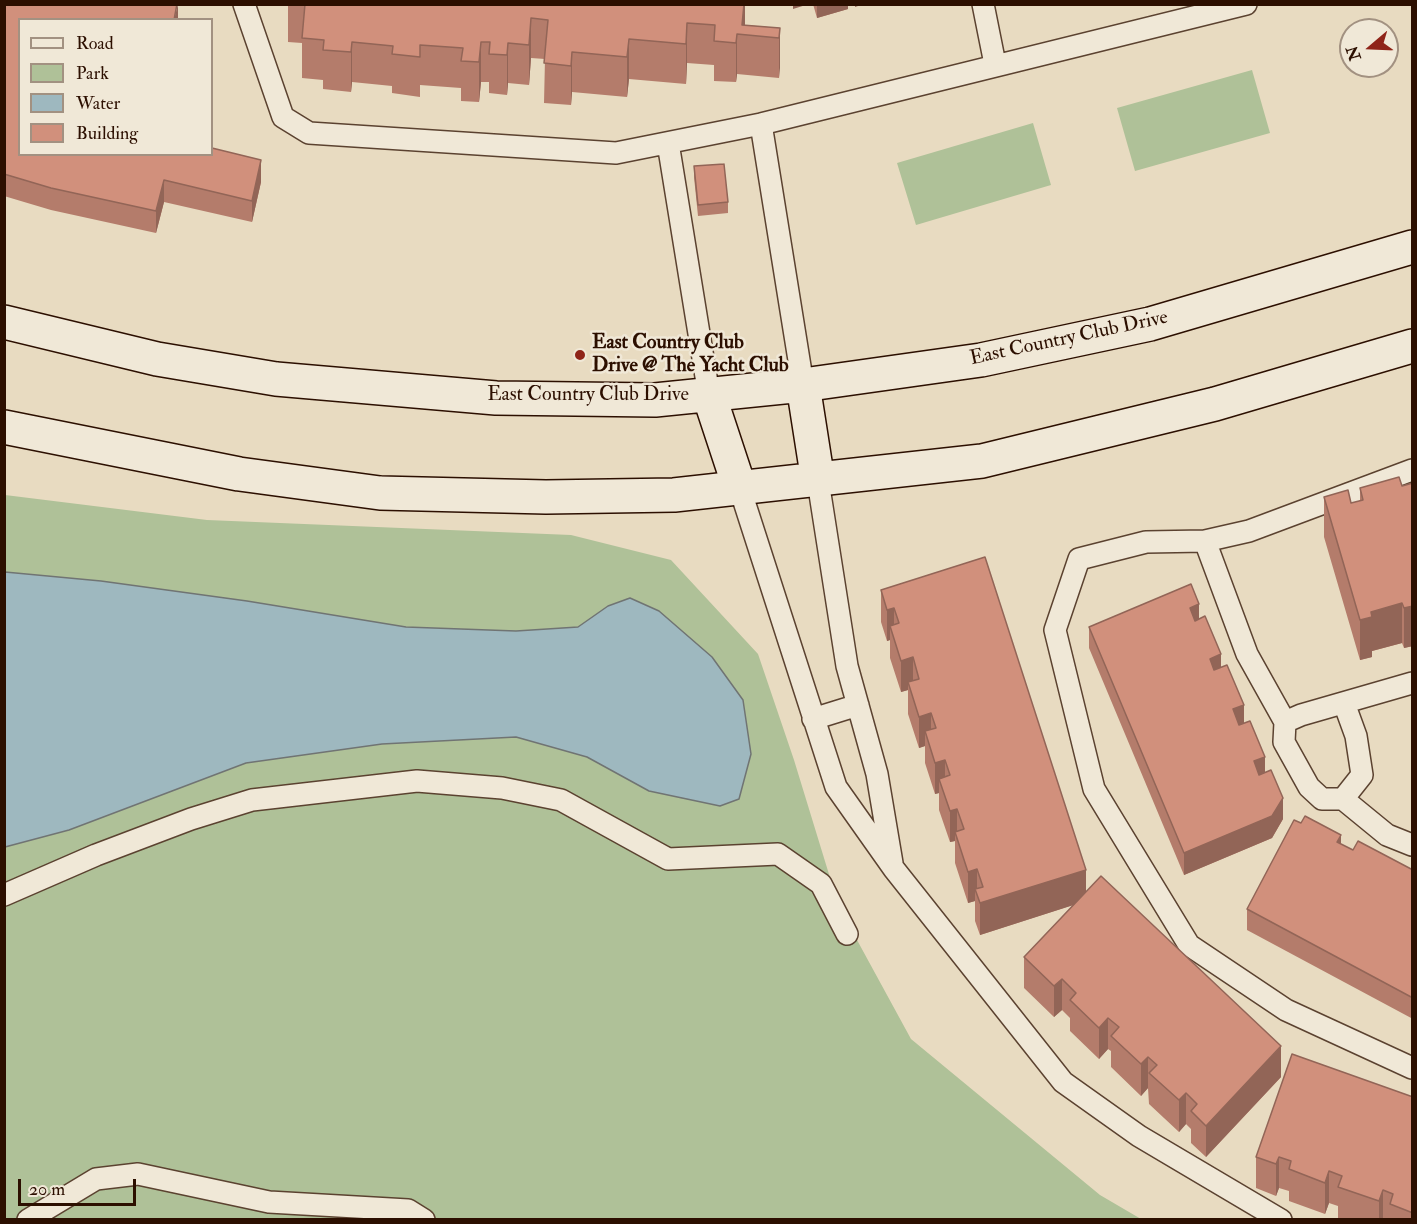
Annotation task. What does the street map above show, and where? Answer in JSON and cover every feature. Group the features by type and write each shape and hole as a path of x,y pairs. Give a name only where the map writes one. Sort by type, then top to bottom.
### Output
{"street":[{"name":"East Country Club Drive","path":"4,322 158,359 276,379 496,398 655,400 803,385 981,360 1150,324 1413,248"},
{"path":"4,427 239,474 380,493 651,496 818,481 926,465 982,461 1215,404 1411,345"},
{"path":"803,385 818,481"},
{"path":"709,395 740,489"}],"lane":[{"path":"244,4 283,117 309,133 616,153 761,124 995,64 1246,4"},
{"path":"983,4 995,64"},
{"path":"761,124 803,385"},
{"path":"668,143 709,395"},
{"path":"1413,470 1249,531 1205,541 1146,542 1079,559 1055,630 1094,789 1189,945 1286,1011 1413,1068"},
{"path":"818,481 847,666 877,774 894,869"},
{"path":"740,489 836,787 894,869 1063,1082 1139,1136 1281,1220"},
{"path":"1205,541 1247,654 1285,722 1284,742 1309,787 1322,799 1343,799 1387,835 1413,845"},
{"path":"1285,722 1413,683"},
{"path":"1343,799 1362,775 1356,736 1344,703"},
{"path":"813,719 858,705"},
{"path":"4,895 96,855 191,819 252,800 417,781 502,788 561,800 668,859 778,854 821,884 847,934"},
{"path":"28,1220 96,1179 138,1174 269,1202 408,1210 424,1220"}],"green space":[{"path":"1252,70 1270,133 1135,171 1117,108"},
{"path":"1033,123 1051,185 916,225 897,163"},
{"path":"5,495 207,520 571,535 671,560 758,654 794,760 839,907 911,1039 1100,1195 1141,1219 5,1220"}],"water":[{"path":"5,572 101,581 247,601 406,627 516,631 578,627 608,606 630,598 659,611 712,657 743,700 751,754 739,799 720,806 649,791 587,757 516,737 382,744 246,763 69,830 5,847"}],"building":[{"path":"4,4 177,4 174,18 18,18 18,156 213,156 213,148 261,160 252,201 164,180 156,211 51,188 4,174"},
{"path":"305,4 744,4 742,25 780,28 779,38 737,34 736,43 714,41 715,25 687,23 686,44 629,39 627,57 572,52 571,66 544,63 548,20 531,18 529,45 508,43 507,55 489,54 490,42 481,42 479,62 461,61 463,48 420,45 420,57 392,54 393,46 352,42 351,52 323,50 324,40 302,38"},
{"path":"724,164 728,202 698,205 694,166"},
{"path":"1399,477 1402,486 1413,483 1413,606 1404,608 1402,603 1371,612 1372,617 1360,620 1324,497 1348,490 1351,503 1363,500 1360,488"},
{"path":"985,557 1086,870 980,903 975,889 983,887 977,869 968,872 955,832 964,829 957,809 950,811 939,779 950,775 945,760 935,763 925,731 936,728 931,713 919,717 908,682 919,679 913,657 901,661 890,626 899,623 894,608 887,610 881,590"},
{"path":"1191,584 1199,604 1190,608 1195,621 1205,616 1221,654 1210,659 1214,670 1227,665 1244,705 1233,709 1239,725 1250,721 1265,757 1254,761 1259,775 1271,770 1283,798 1272,816 1184,853 1089,627"},
{"path":"1305,816 1341,835 1337,842 1353,850 1358,841 1413,870 1413,998 1247,909 1294,820 1301,823"},
{"path":"1101,876 1281,1046 1206,1126 1191,1111 1197,1104 1186,1093 1179,1100 1149,1073 1157,1065 1148,1057 1141,1064 1111,1036 1119,1027 1108,1018 1099,1028 1070,1000 1076,993 1062,979 1054,986 1024,957"},
{"path":"1292,1054 1413,1097 1413,1213 1390,1204 1393,1194 1383,1190 1379,1201 1338,1187 1342,1176 1329,1171 1325,1183 1289,1169 1291,1161 1279,1157 1276,1164 1256,1157"}],"place":[{"name":"East Country Club Drive @ The Yacht Club","path":"580,355"}]}
